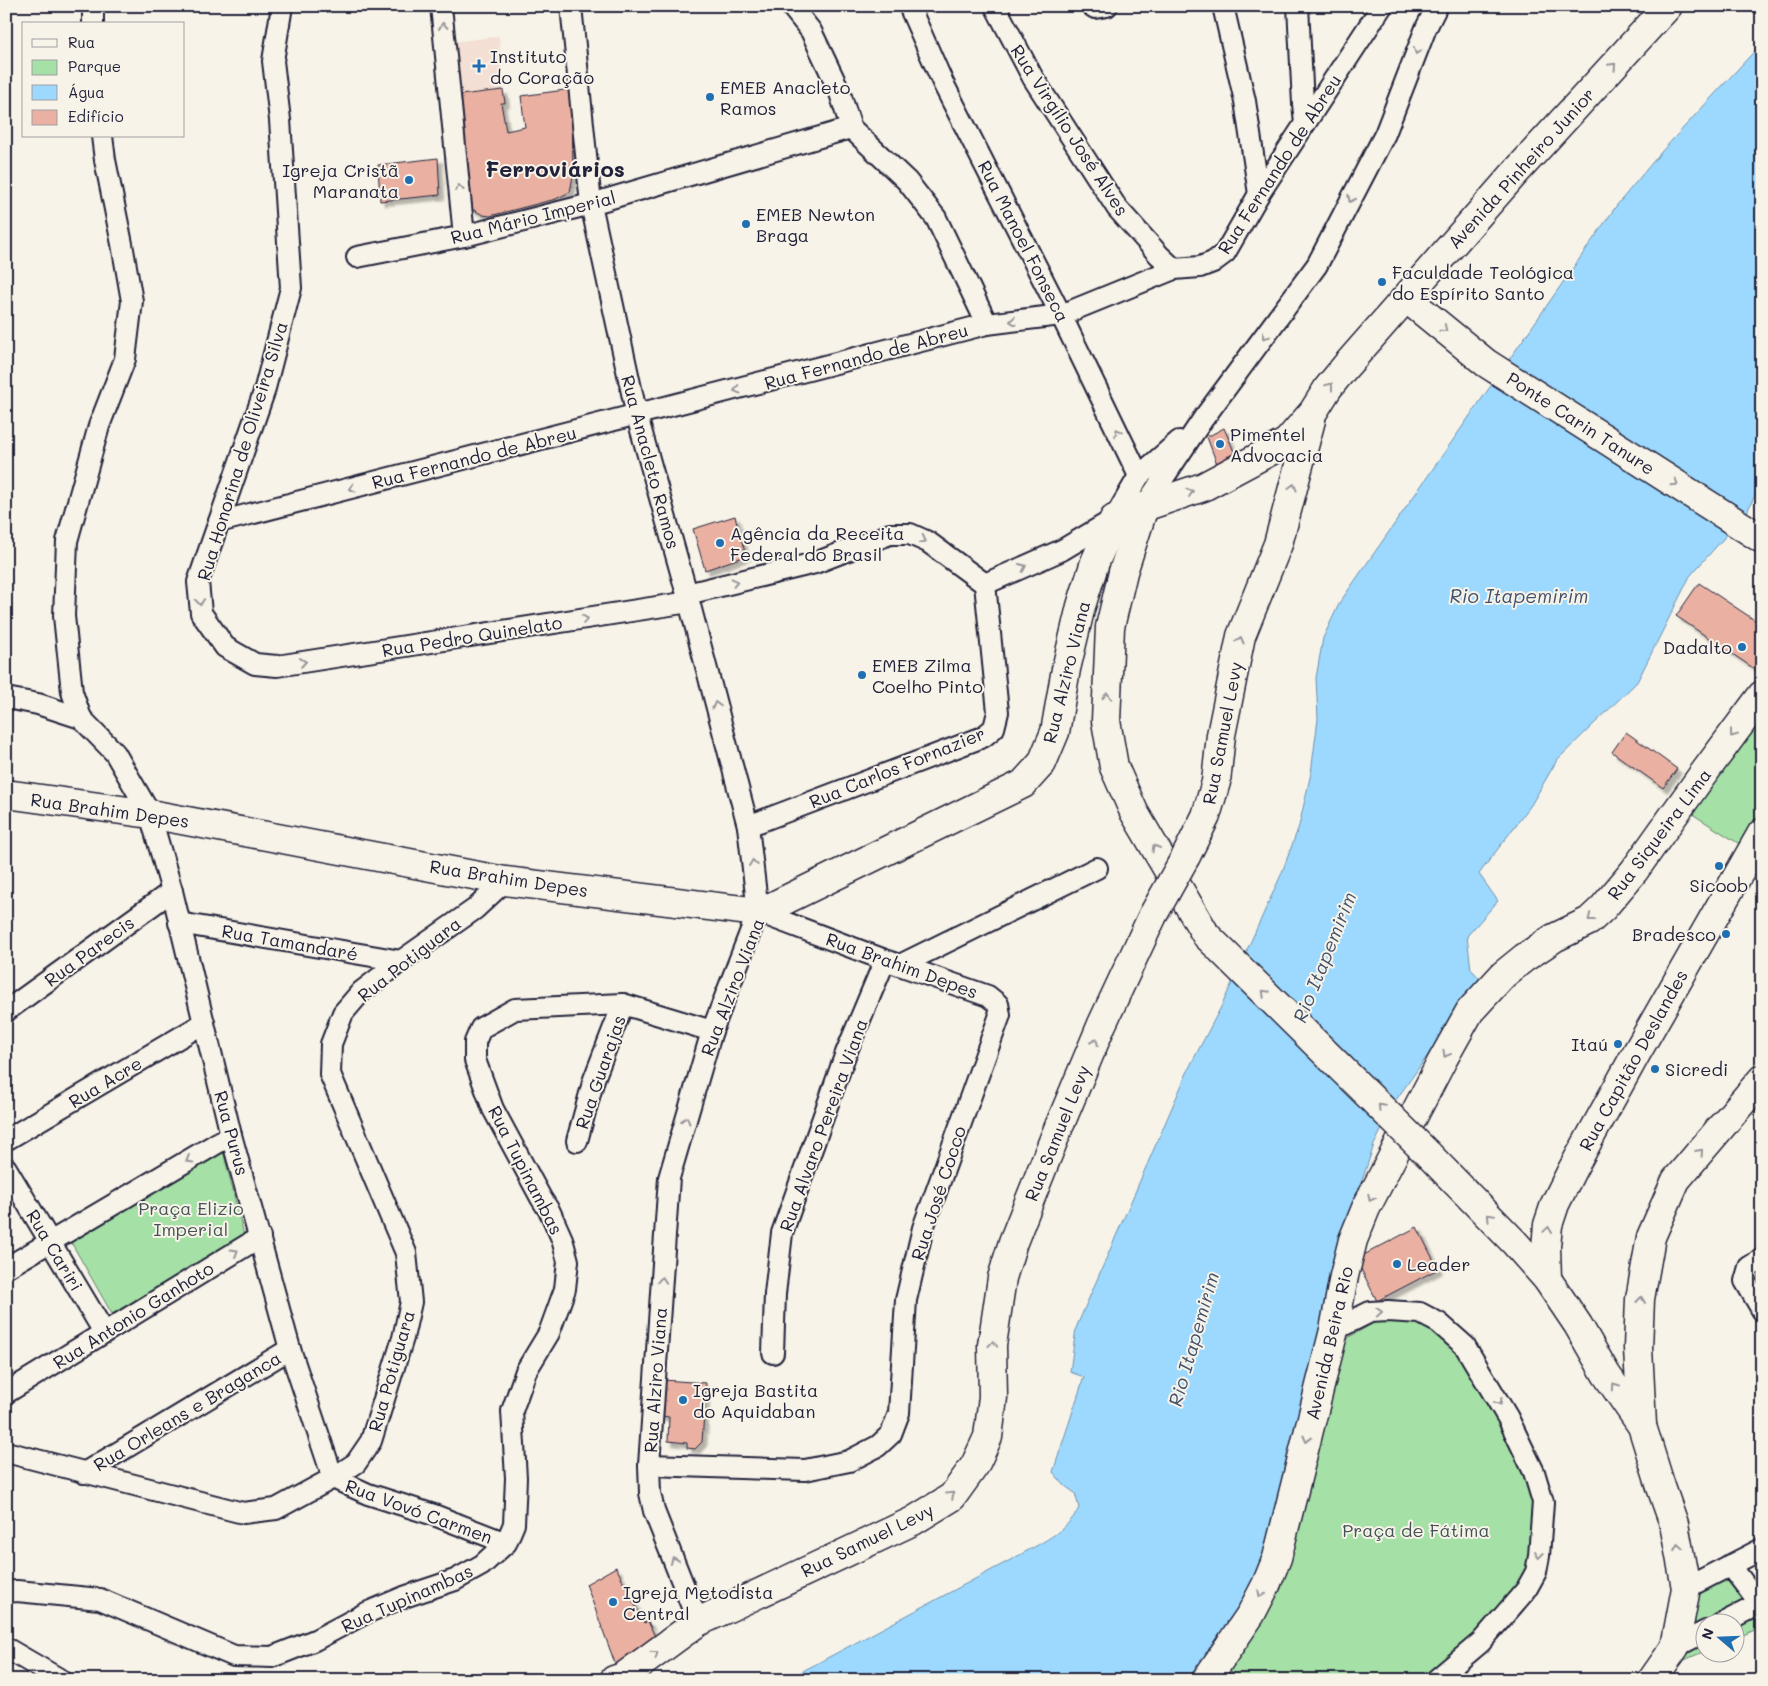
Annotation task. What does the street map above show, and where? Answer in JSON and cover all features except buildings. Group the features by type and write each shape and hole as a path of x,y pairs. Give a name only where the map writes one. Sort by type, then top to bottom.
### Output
{"main road":[{"name":"Avenida Pinheiro Junior","path":"1114,520 1144,507 1203,487 1287,442 1313,412 1340,374 1515,173 1668,6"},
{"name":"Ponte Carin Tanure","path":"1406,298 1486,362 1762,539"},
{"name":"Rua Samuel Levy","path":"614,1680 623,1677 698,1622 913,1521 952,1496 975,1465 988,1437 993,1397 992,1345 1002,1278 1058,1129 1102,1024 1153,915 1206,816 1216,782 1221,735 1241,636 1278,544 1313,412"},
{"path":"1144,507 1123,572 1110,627 1106,721 1114,767 1134,812 1206,935 1428,1154 1514,1242 1547,1279 1578,1325 1606,1374 1642,1426"},
{"name":"Rua Alziro Viana","path":"758,912 1023,784 1042,763 1055,732 1066,669 1081,606 1095,562 1114,520"},
{"name":"Rua Siqueira Lima","path":"1470,1011 1503,975 1524,958 1554,938 1589,921 1603,908 1634,871 1762,695"},
{"name":"Rua Brahim Depes","path":"6,794 150,814 505,881 758,912"},
{"name":"Rua Capitão Deslandes","path":"1547,1279 1546,1247 1548,1225 1555,1204 1581,1153 1756,842"},
{"name":"Avenida Beira Rio","path":"1206,1680 1251,1614 1277,1558 1334,1330 1344,1276 1351,1249 1366,1208 1470,1011"},
{"path":"1652,1680 1675,1647 1686,1588 1674,1524 1642,1426 1638,1348 1640,1299 1651,1237 1676,1180 1762,1079"}],"street":[{"path":"93,6 93,22"},
{"name":"Rua Honorina de Oliveira Silva","path":"255,664 225,646 201,613 198,582 264,392 291,288 280,120 273,61 282,6"},
{"path":"441,6 464,236"},
{"name":"Rua Anacleto Ramos","path":"571,6 591,204 637,416 688,598 748,826 758,912"},
{"path":"790,6 811,30 839,90 851,128 907,181 936,218 987,324"},
{"name":"Rua Manoel Fonseca","path":"909,6 943,83 1061,315 1139,476"},
{"name":"Rua Virgílio José Alves","path":"995,6 1033,78 1117,208 1174,269"},
{"path":"1092,6 1095,8 1107,6"},
{"path":"1223,6 1245,101 1259,194"},
{"path":"1298,6 1305,123"},
{"name":"Rua Fernando de Abreu","path":"219,522 637,416 987,324 1061,315 1174,269 1200,267 1213,262 1225,253 1259,194 1382,6"},
{"path":"1144,507 1203,420 1317,266 1385,134 1426,28 1437,6"},
{"name":"Rua Mário Imperial","path":"356,257 464,236 591,204 851,128"},
{"path":"81,718 72,692 64,616 67,541 99,426 125,359 132,301 102,138"},
{"path":"985,584 1062,550 1114,520 1139,476 1203,420"},
{"name":"Rua Pedro Quinelato","path":"255,664 277,666 688,598 815,563 890,534 910,534 928,542 985,584"},
{"name":"Rua Carlos Fornazier","path":"748,826 983,737 994,728 998,712 985,584"},
{"path":"6,698 38,704 81,718"},
{"name":"Rua Purus","path":"81,718 115,753 150,814 172,891 231,1135 290,1350 333,1478"},
{"path":"892,962 1097,868"},
{"name":"Rua Potiguara","path":"6,1452 243,1513 276,1509 333,1478 356,1463 371,1441 403,1338 411,1302 406,1253 330,1074 331,1044 343,1013 361,992 401,961 475,909 505,881"},
{"name":"Rua Parecis","path":"6,1010 172,891"},
{"name":"Rua Brahim Depes","path":"758,912 988,996 998,1004"},
{"name":"Rua Alziro Viana","path":"698,1622 654,1512 650,1493 649,1464 669,1178 712,1031 758,912"},
{"name":"Rua Tamandaré","path":"179,923 401,961"},
{"name":"Rua Alvaro Pereira Viana","path":"773,1353 775,1294 782,1233 846,1053 892,962"},
{"name":"Rua Tupinambas","path":"6,1592 17,1591 100,1599 234,1656 272,1657 315,1640 404,1597 455,1580 482,1565 506,1543 514,1524 516,1478 512,1412 526,1371 549,1333 565,1289 568,1261 562,1239 550,1212 493,1109 474,1060 475,1042 481,1028 515,1009 623,1004 712,1031"},
{"name":"Rua Guarajas","path":"576,1141 594,1079 623,1004"},
{"name":"Rua José Cocco","path":"649,1464 805,1470 849,1461 878,1446 891,1434 899,1413 906,1300 923,1228 1000,1015 998,1004"},
{"name":"Rua Acre","path":"6,1140 204,1023"},
{"path":"6,1268 231,1135"},
{"name":"Rua Cariri","path":"6,1168 104,1332"},
{"name":"Rua Antonio Ganhoto","path":"6,1393 260,1237"},
{"path":"1762,1259 1749,1267 1745,1281 1762,1310"},
{"path":"1334,1330 1370,1312 1420,1313 1439,1323 1465,1346 1508,1418 1534,1472 1543,1502 1536,1572 1526,1590 1480,1642 1436,1680"},
{"name":"Rua Orleans e Braganca","path":"84,1473 290,1350"},
{"name":"Rua Vovó Carmen","path":"333,1478 368,1494 434,1515 506,1543"},
{"path":"1686,1588 1762,1549"},
{"path":"1730,1565 1761,1605 1742,1614"},
{"path":"1668,1680 1675,1647 1696,1636"},
{"path":"6,1648 61,1680"}],"shaded area":[{"name":"Instituto do Coração","path":"499,36 503,90 460,95 454,42"}],"green space":[{"path":"1762,716 1762,809 1741,845 1689,812"},
{"name":"Praça Elizio Imperial","path":"223,1151 244,1235 112,1314 71,1242"},
{"name":"Praça de Fátima","path":"1381,1319 1406,1320 1423,1324 1438,1332 1458,1352 1516,1451 1534,1508 1532,1574 1460,1653 1415,1680 1218,1680 1281,1589 1298,1531 1303,1479 1337,1359 1349,1337"},
{"path":"1728,1574 1762,1614 1762,1627 1746,1634 1746,1614 1696,1614 1696,1655 1680,1662 1695,1590"}],"water":[{"name":"Rio Itapemirim","path":"1762,43 1762,480 1747,512 1690,576 1637,682 1557,760 1531,805 1479,874 1498,901 1467,936 1471,969 1481,980 1396,1100 1374,1145 1358,1192 1305,1419 1273,1533 1246,1603 1193,1680 786,1680 1043,1542 1060,1531 1079,1508 1075,1493 1065,1486 1053,1472 1084,1377 1070,1372 1076,1328 1190,1066 1222,1005 1281,875 1299,826 1311,773 1318,719 1316,678 1323,638 1340,602 1617,205 1662,151"}],"place":[{"name":"Instituto do Coração","path":"479,66"},
{"name":"EMEB Anacleto Ramos","path":"710,97"},
{"name":"Igreja Cristã Maranata","path":"409,180"},
{"name":"EMEB Newton Braga","path":"746,224"},
{"name":"Faculdade Teológica do Espírito Santo","path":"1382,282"},
{"name":"Pimentel Advocacia","path":"1220,444"},
{"name":"Agência da Receita Federal do Brasil","path":"720,543"},
{"name":"Dadalto","path":"1742,647"},
{"name":"EMEB Zilma Coelho Pinto","path":"862,675"},
{"name":"Sicoob","path":"1719,866"},
{"name":"Bradesco","path":"1726,934"},
{"name":"Itaú","path":"1618,1044"},
{"name":"Sicredi","path":"1655,1069"},
{"name":"Leader","path":"1397,1264"},
{"name":"Igreja Bastita do Aquidaban","path":"683,1400"},
{"name":"Igreja Metodista Central","path":"613,1602"}],"district":[{"name":"Ferroviários","path":"555,168"}]}
